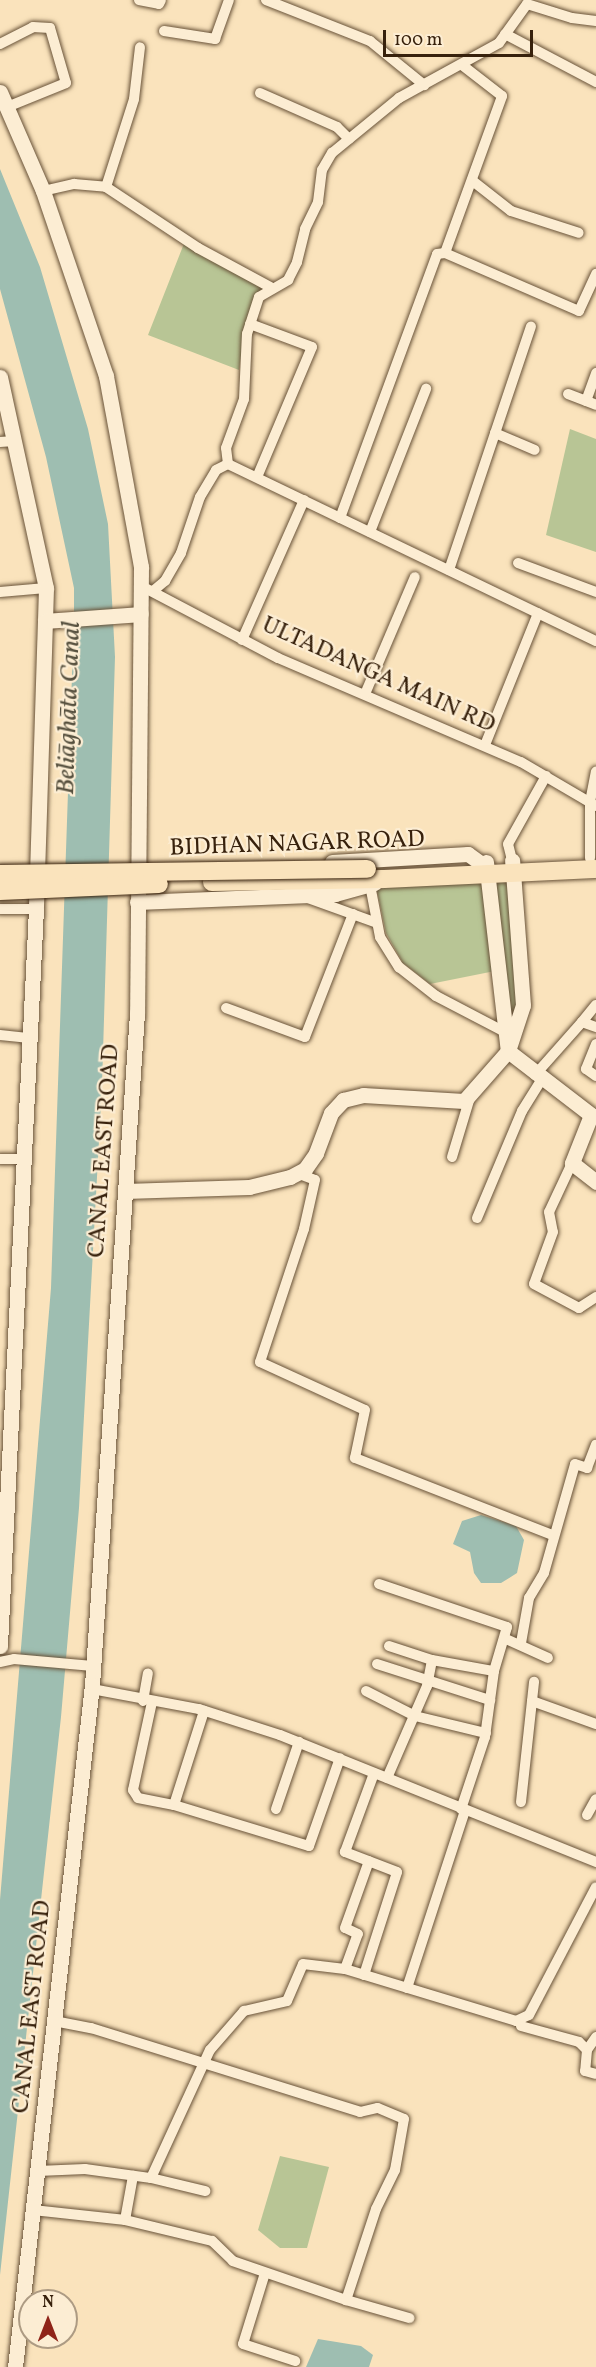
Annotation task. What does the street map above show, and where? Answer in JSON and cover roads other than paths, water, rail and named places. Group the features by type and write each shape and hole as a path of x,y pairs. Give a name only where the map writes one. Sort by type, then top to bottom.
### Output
{"main road":[{"name":"CANAL EAST ROAD","path":"0,92 43,191 106,376 147,589 137,615 137,1013 87,1666 92,1689 15,2367"},
{"path":"0,377 7,442 46,588 49,621 0,1646"},
{"path":"49,621 137,615"},
{"path":"137,866 334,862 468,854 485,866 508,1051 538,1077 591,1115 572,1163 596,1182"},
{"name":"BIDHAN NAGAR ROAD","path":"0,891 372,878 485,866 594,861"},
{"path":"125,1191 249,1187 297,1173 316,1153 331,1113 343,1100 363,1095 397,1094 464,1101 508,1051 518,1028 524,983 513,866"},
{"name":"BIDHAN NAGAR ROAD","path":"0,874 372,878"},
{"path":"137,902 335,894 372,878"}],"street":[{"path":"139,0 159,4 160,0"},
{"path":"164,31 215,39 228,0"},
{"path":"266,0 370,41 424,85"},
{"path":"228,464 226,448 244,399 244,363 250,324 259,297 270,287 288,279 297,262 305,229 318,202 322,170 332,153 399,98 499,43 528,2 572,18 596,21"},
{"path":"0,44 33,27 50,28 66,83 7,107"},
{"path":"505,34 596,82"},
{"path":"106,187 134,99 140,47"},
{"path":"445,253 474,182 502,94 462,65"},
{"path":"260,93 337,127 349,139"},
{"path":"474,182 511,211 579,233"},
{"path":"43,191 74,184 106,187 198,248 270,287"},
{"path":"340,518 437,254 445,253 579,311 596,274"},
{"path":"250,324 312,346 257,477"},
{"path":"449,570 531,326"},
{"path":"568,394 591,403 596,373"},
{"path":"370,532 426,389"},
{"path":"495,432 535,450"},
{"path":"147,589 165,581 181,553 200,497 216,470 228,464"},
{"path":"228,464 596,641"},
{"path":"242,640 304,500"},
{"path":"518,563 596,592"},
{"path":"365,694 415,577"},
{"path":"0,592 46,588"},
{"name":"ULTADANGA MAIN RD","path":"147,589 242,640 484,746 546,776 593,804"},
{"path":"484,746 538,613"},
{"path":"594,861 593,804 596,772"},
{"path":"513,866 508,844 546,776"},
{"path":"0,867 38,867"},
{"path":"372,878 380,937 399,967 436,996 505,1032"},
{"path":"302,896 377,923"},
{"path":"0,909 36,909"},
{"path":"226,1008 305,1037 353,914"},
{"path":"477,1218 538,1077 596,1005"},
{"path":"582,1022 596,1027"},
{"path":"0,1035 30,1038"},
{"path":"596,1044 586,1069 596,1076"},
{"path":"452,1157 471,1093"},
{"path":"0,1159 23,1159"},
{"path":"572,1163 549,1212 553,1232 534,1284 579,1308 596,1297"},
{"path":"297,1173 315,1180 304,1229 260,1362 365,1410 356,1458 553,1535"},
{"path":"521,1643 529,1598 544,1573 575,1464 587,1468 596,1445"},
{"path":"379,1584 507,1627 506,1639 494,1671 486,1733 407,1988"},
{"path":"506,1639 521,1643 549,1658"},
{"path":"389,1646 432,1660 494,1671"},
{"path":"0,1662 14,1659 87,1666"},
{"path":"387,1778 415,1716 432,1660"},
{"path":"377,1665 490,1700"},
{"path":"148,1673 147,1701 133,1790 138,1798 174,1805 309,1846 340,1758"},
{"path":"521,1802 534,1682"},
{"path":"92,1689 204,1711 299,1743 463,1810 504,1822 596,1862"},
{"path":"366,1691 415,1716 486,1733"},
{"path":"532,1701 596,1724"},
{"path":"174,1805 204,1711"},
{"path":"276,1809 299,1743"},
{"path":"364,1975 397,1872 345,1852 374,1773"},
{"path":"587,1815 596,1799"},
{"path":"345,1969 358,1934 345,1928 369,1861"},
{"path":"151,2178 210,2050 244,2011 287,2001 303,1964 345,1969 516,2021 529,2015 596,1887"},
{"path":"54,2021 91,2028 203,2064 238,2072 360,2112 378,2108 404,2119 395,2170 376,2209 346,2300"},
{"path":"521,2026 579,2042 587,2050"},
{"path":"596,2037 587,2050 585,2071 596,2074"},
{"path":"38,2171 85,2169 151,2178 205,2191"},
{"path":"125,2220 133,2176"},
{"path":"33,2210 125,2220 212,2241 233,2261 346,2300 409,2318"},
{"path":"265,2273 243,2344 295,2361"}],"water label":[{"name":"Beliāghāta Canal","path":"70,708"}]}
